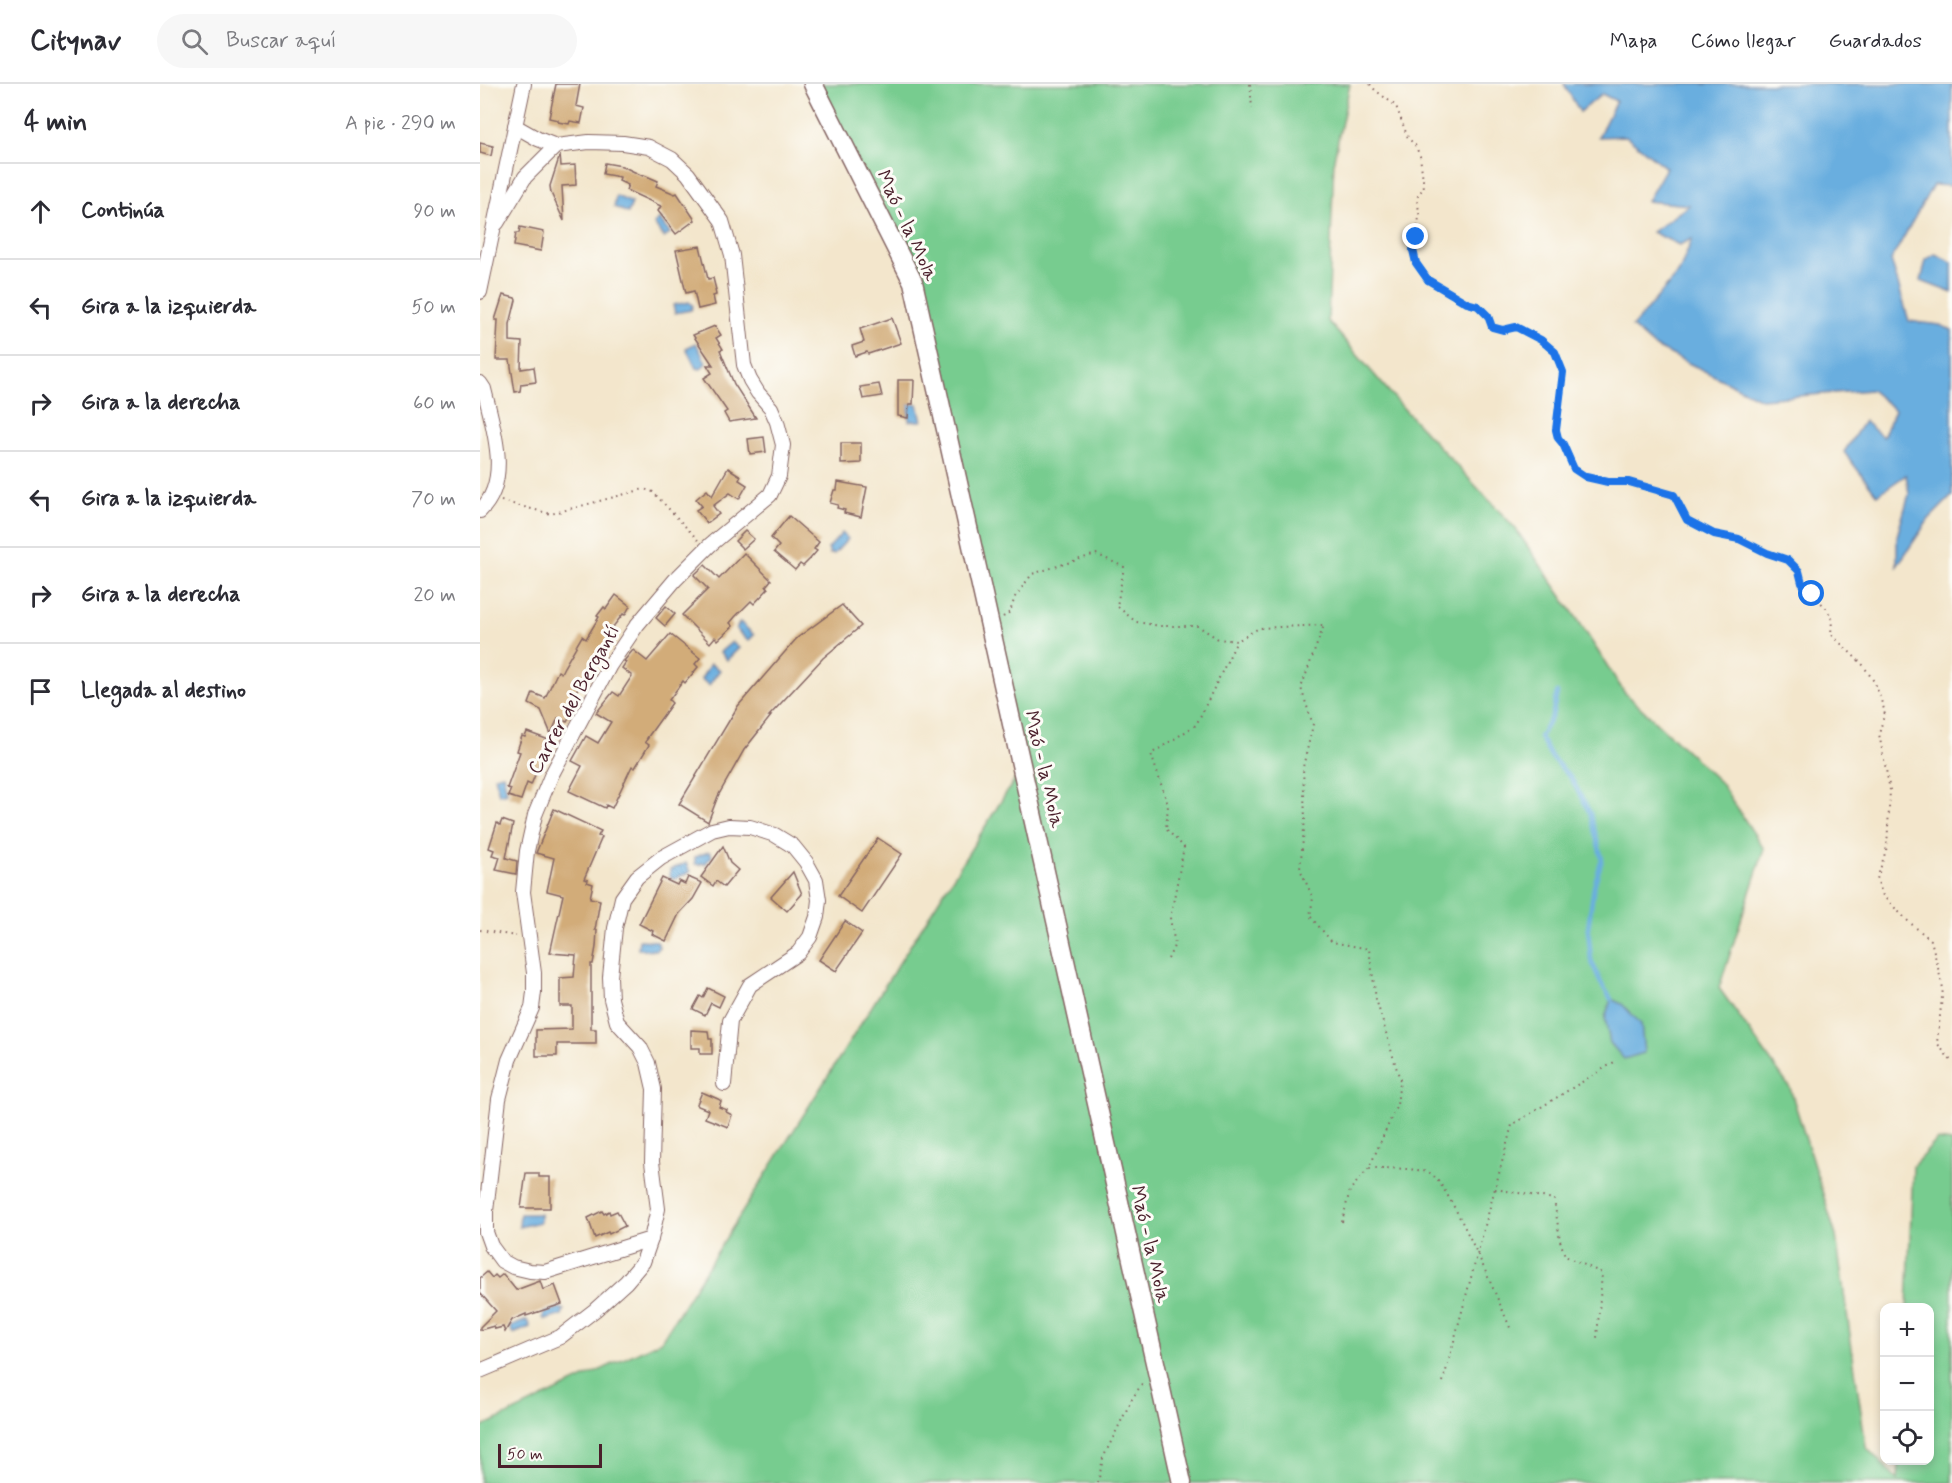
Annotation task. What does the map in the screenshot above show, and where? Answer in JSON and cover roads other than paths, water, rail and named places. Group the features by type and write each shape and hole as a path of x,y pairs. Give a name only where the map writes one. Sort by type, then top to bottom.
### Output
{"street":[{"path":"480,292 524,84"},
{"name":"Maó - la Mola","path":"813,84 913,282 1182,1483"},
{"path":"492,231 525,177 556,146 516,126"},
{"name":"Carrer del Bergantí","path":"556,146 589,142 623,143 649,147 672,159 688,174 722,221 732,255 744,365 754,387 771,408 783,445 779,476 770,495 706,549 675,580 637,625 610,665 551,776 535,815 527,851 523,892 534,973 534,992 532,1008 509,1060 499,1099 486,1211 486,1232 491,1246 502,1261 513,1267 545,1272 651,1239"},
{"path":"480,383 484,389 496,445 497,469 495,491 480,511"},
{"path":"480,1371 560,1336 595,1310 626,1282 643,1262 658,1209 652,1162 654,1089 648,1063 640,1047 617,1022 611,999 610,977 615,928 622,898 637,877 661,858 712,830 729,826 750,827 775,834 792,846 806,862 816,880 819,900 817,917 810,937 798,953 750,985 730,1021 724,1084"}],"water":[{"path":"1564,84 1952,84 1952,186 1933,185 1891,260 1909,321 1940,325 1952,330 1952,496 1929,519 1897,566 1897,536 1909,494 1906,475 1877,495 1844,452 1864,421 1883,437 1895,410 1871,390 1761,399 1654,346 1632,327 1679,272 1692,239 1679,245 1652,232 1689,205 1647,201 1666,168 1626,136 1598,137 1616,101 1602,94 1580,112"},
{"path":"616,196 632,203 628,213 614,207"},
{"path":"658,218 670,233 664,238 654,224 659,220"},
{"path":"1935,254 1952,262 1952,293 1921,281 1926,260"},
{"path":"689,302 693,306 691,310 675,313 673,305"},
{"path":"696,343 706,363 701,369 696,368 686,348"},
{"path":"905,404 918,404 922,421 909,421 909,408 904,407"},
{"path":"842,533 848,539 834,554 830,554 828,549"},
{"path":"740,622 754,635 748,641 736,629"},
{"path":"732,642 739,648 727,660 720,652"},
{"path":"710,664 720,670 709,685 701,679"},
{"path":"503,774 507,792 499,794 495,776"},
{"path":"708,852 712,856 705,864 695,864 695,857"},
{"path":"686,863 690,872 674,879 670,877 670,870"},
{"path":"639,940 657,941 659,947 656,950 638,949"},
{"path":"1611,999 1622,1004 1641,1024 1644,1053 1624,1059 1610,1043 1605,1018"},
{"path":"520,1214 540,1214 540,1222 519,1227"},
{"path":"560,1308 564,1310 562,1315 546,1320 543,1318 544,1313"},
{"path":"527,1320 530,1327 513,1334 510,1327"}],"waterway":[{"path":"1557,693 1552,716 1540,737 1552,758 1571,778 1590,813 1602,859 1594,886 1588,928 1591,960 1611,999"}]}
